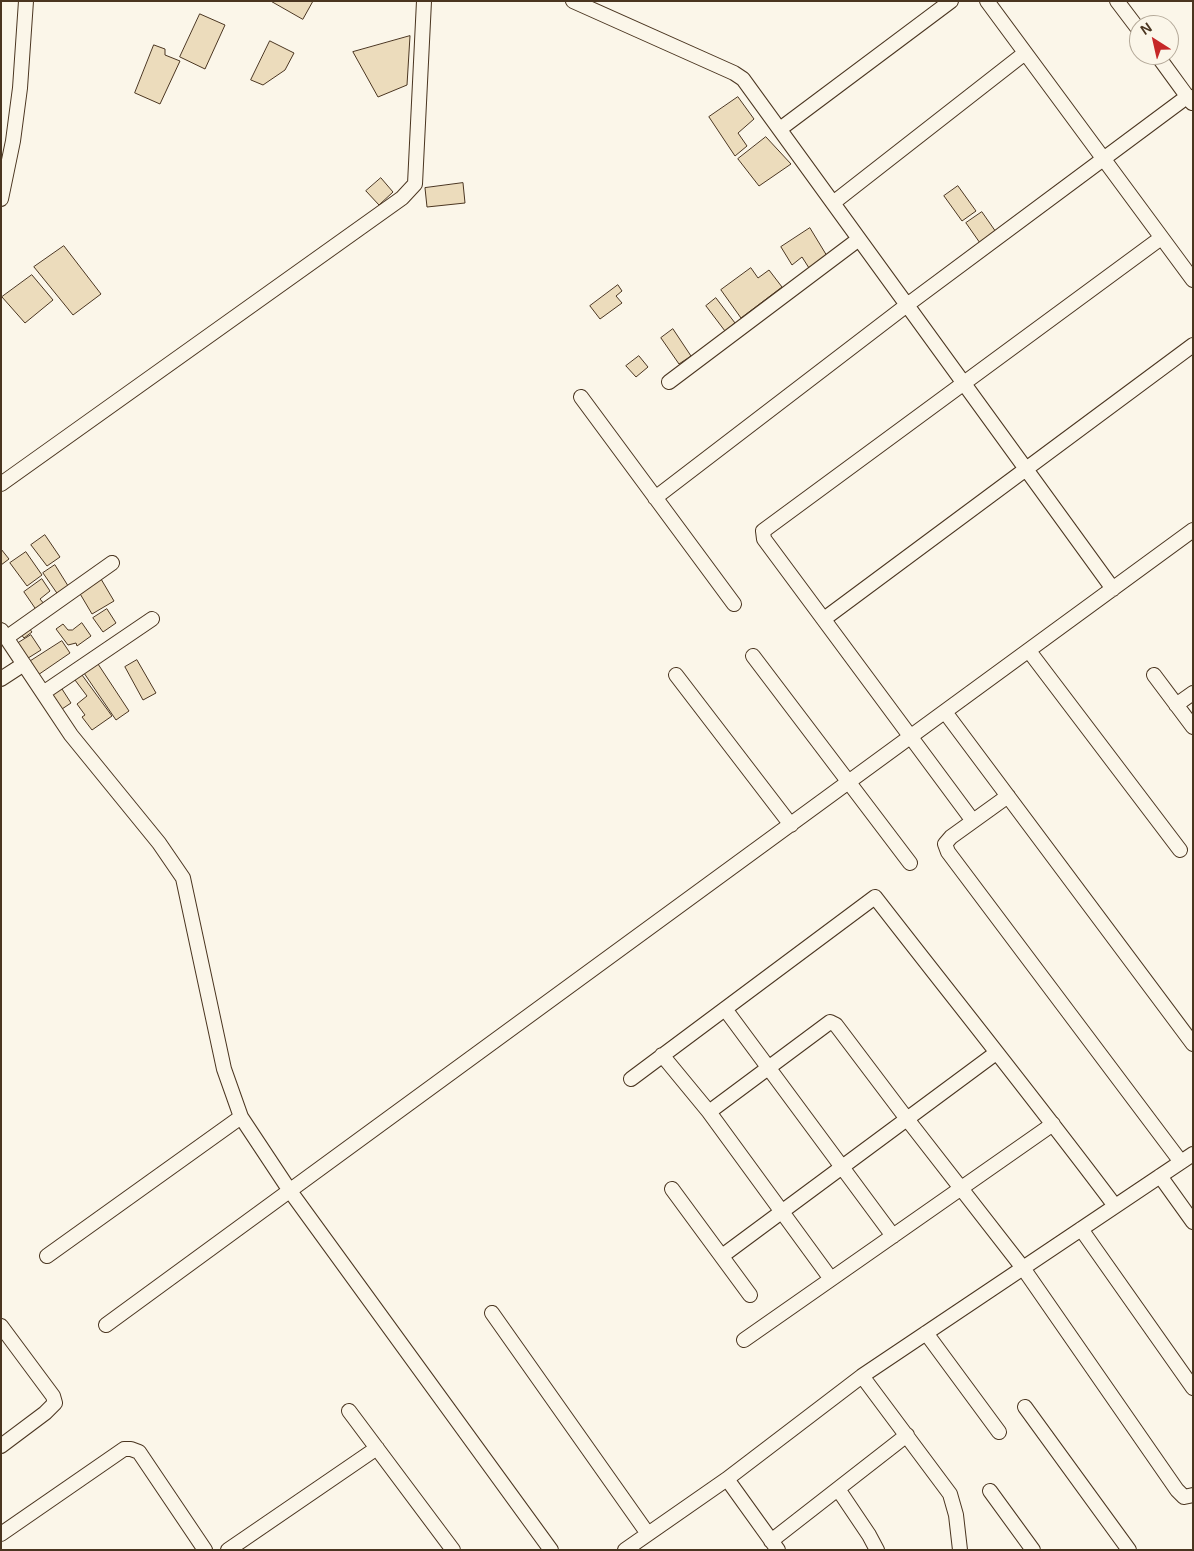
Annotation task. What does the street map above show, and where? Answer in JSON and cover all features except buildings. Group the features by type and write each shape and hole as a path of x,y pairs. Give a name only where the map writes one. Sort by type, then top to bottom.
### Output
{"street":[{"path":"1,199 14,132 20,88 26,1"},
{"path":"1,484 402,198 415,184 424,1"},
{"path":"573,1 744,79 1025,470 1113,589"},
{"path":"780,129 951,1"},
{"path":"987,1 1193,280"},
{"path":"1118,1 1129,16"},
{"path":"833,202 1025,53"},
{"path":"655,498 906,305 1103,159 1190,100 1164,65"},
{"path":"973,821 764,539 763,531 1161,238"},
{"path":"669,382 859,239"},
{"path":"824,619 1193,345"},
{"path":"581,397 734,604"},
{"path":"106,1325 1193,530"},
{"path":"112,562 4,634 71,735 159,843 183,878 224,1069 241,1116 290,1191 550,1550"},
{"path":"44,693 152,619"},
{"path":"1029,651 1180,850"},
{"path":"753,656 910,862"},
{"path":"1,680 24,664"},
{"path":"1154,675 1193,727"},
{"path":"676,676 791,825"},
{"path":"1176,705 1193,693"},
{"path":"945,712 1193,1044"},
{"path":"625,1550 727,1479 862,1376 1187,1158 948,852 945,844 951,837 1008,796"},
{"path":"631,1079 875,897 1115,1206"},
{"path":"724,1009 893,1236"},
{"path":"709,1112 830,1022 836,1025 1023,1268 1177,1490 1184,1497 1193,1495"},
{"path":"722,1256 996,1053"},
{"path":"662,1056 709,1112 831,1279"},
{"path":"47,1256 241,1116"},
{"path":"744,1340 1053,1124"},
{"path":"1160,1176 1193,1222"},
{"path":"672,1189 750,1295"},
{"path":"1081,1229 1193,1388"},
{"path":"492,1313 648,1534"},
{"path":"1,1326 53,1396 55,1403 45,1413 1,1446"},
{"path":"926,1333 999,1432"},
{"path":"862,1376 950,1494 956,1515 960,1550"},
{"path":"1025,1407 1129,1550"},
{"path":"349,1410 453,1550"},
{"path":"727,1479 774,1546 838,1489 907,1435"},
{"path":"228,1550 377,1448"},
{"path":"1,1534 124,1449 131,1449 139,1452 205,1550"},
{"path":"838,1489 870,1535 877,1550"},
{"path":"990,1491 1033,1550"}]}
